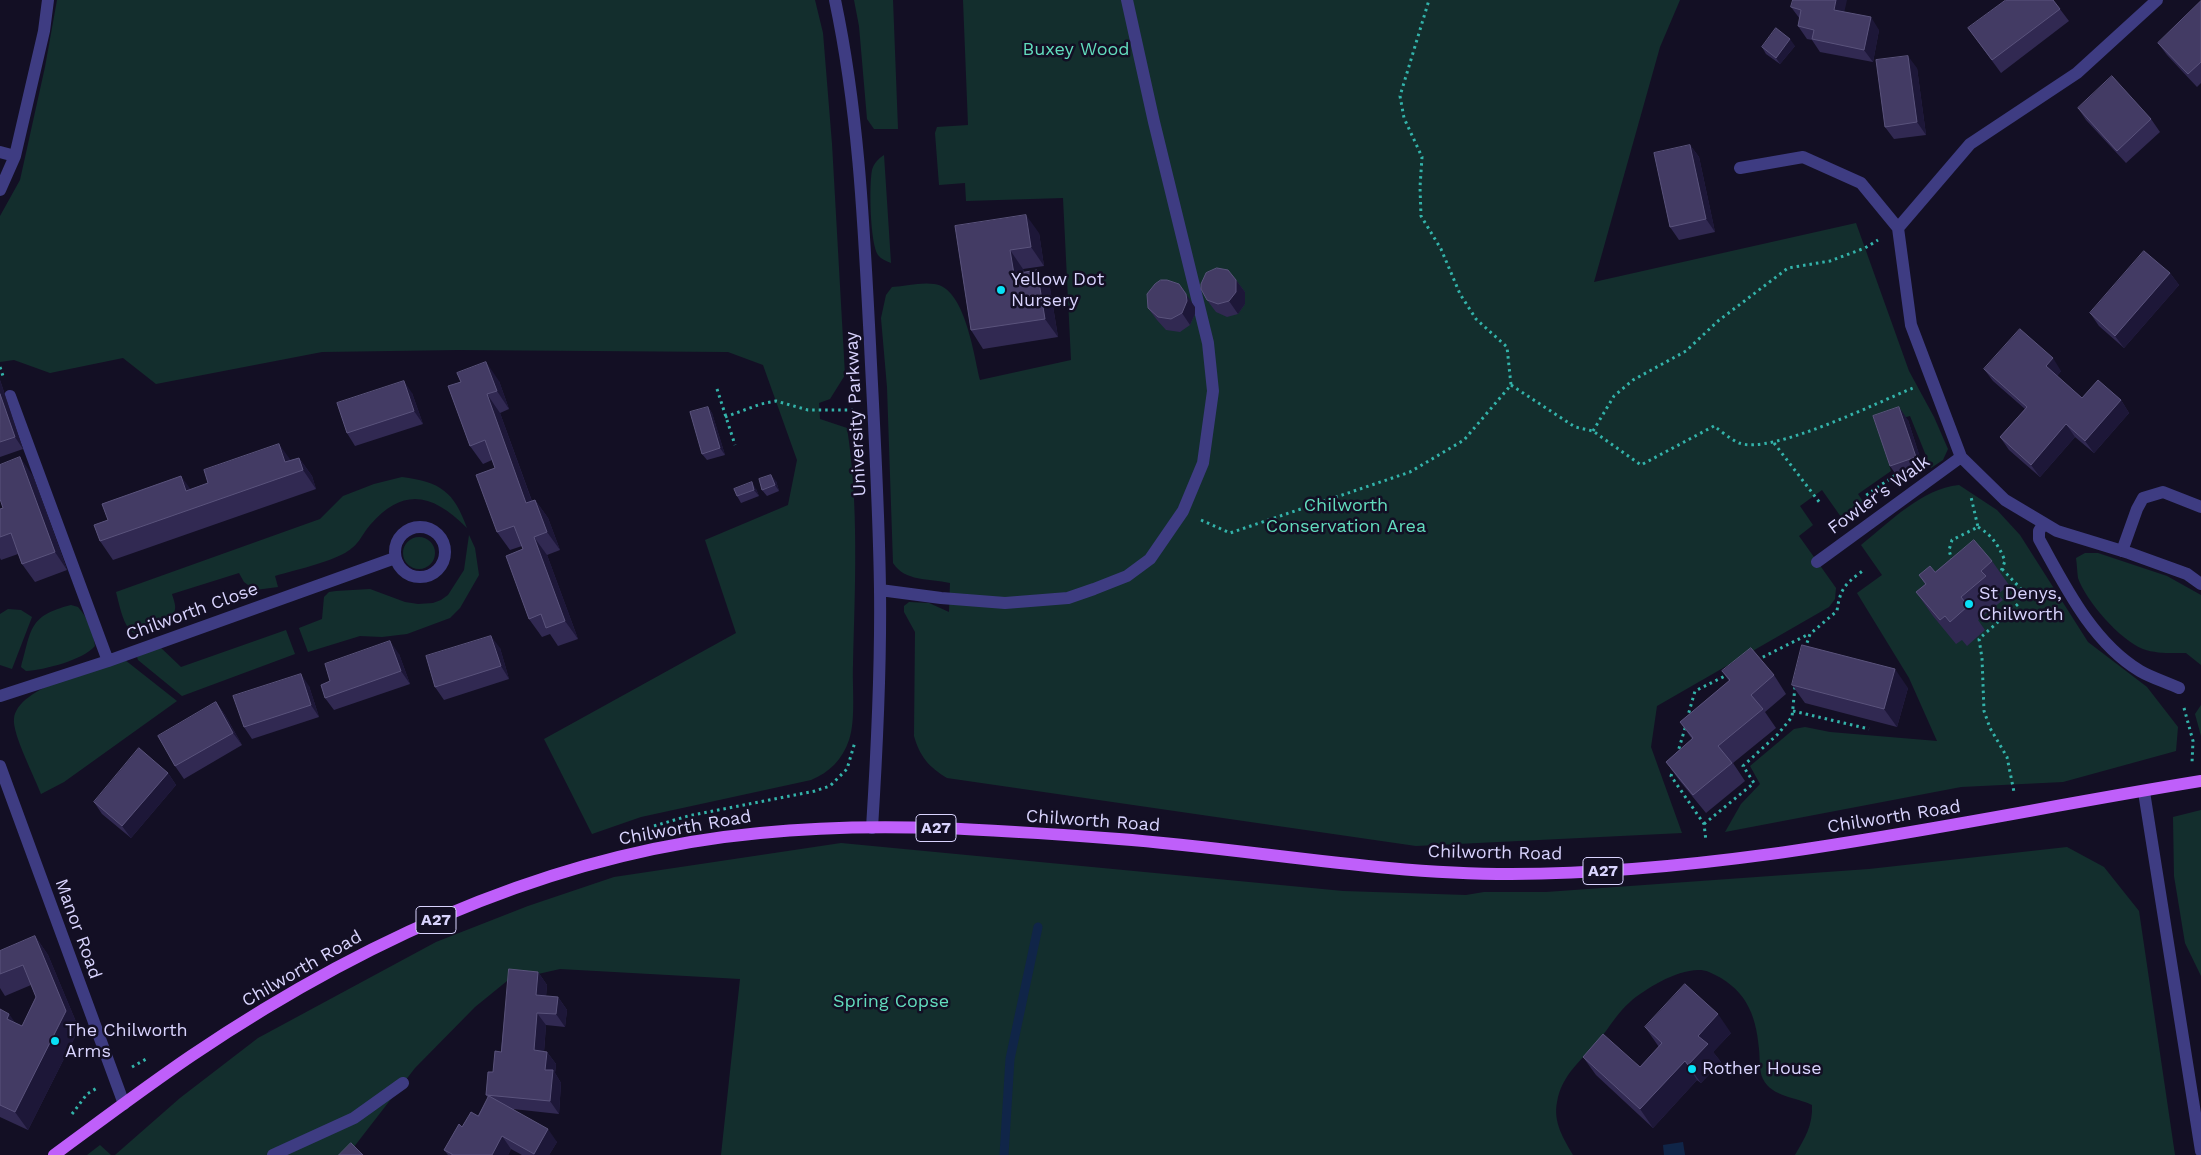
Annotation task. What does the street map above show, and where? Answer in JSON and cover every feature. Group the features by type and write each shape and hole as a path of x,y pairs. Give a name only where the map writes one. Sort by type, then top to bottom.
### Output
{"main road":[{"name":"Chilworth Road","path":"54,1155 201,1050 291,994 351,960 410,931 522,885 574,868 638,852 698,840 760,833 872,828 950,828 1128,840 1321,862 1459,872 1510,874 1588,872 1708,862 1870,839 2196,782"}],"street":[{"path":"0,190 15,156 44,31 48,0"},
{"name":"University Parkway","path":"835,0 842,33 857,142 874,410 880,590 878,742 872,828"},
{"path":"880,590 941,598 1005,603 1068,598 1127,576 1150,559 1183,511 1203,464 1213,391 1208,343 1154,122 1127,0"},
{"path":"1898,228 1970,144 2077,73 2157,0"},
{"path":"0,152 15,156"},
{"path":"1740,168 1803,157 1861,183 1898,228 1910,325 1961,457 2005,500 2057,531 2187,574 2201,584"},
{"path":"10,396 108,661"},
{"name":"Fowler's Walk","path":"1817,562 1961,457"},
{"path":"2122,551 2137,508 2143,498 2163,492 2201,507"},
{"path":"2044,523 2039,531 2039,539 2063,582 2093,628 2110,647 2141,671 2179,688"},
{"path":"425,527 434,530 444,544 445,552 440,567 427,577 419,578 403,572 395,558 394,549 396,541 409,529 425,527"},
{"name":"Chilworth Close","path":"0,696 108,661 395,558"},
{"name":"Manor Road","path":"0,766 124,1104"},
{"path":"2144,792 2201,1151"},
{"path":"273,1155 354,1118 403,1083"}],"path":[{"path":"1183,511 1230,533 1410,472 1464,440 1511,385 1507,347 1476,319 1460,294 1441,249 1421,216 1422,157 1404,118 1400,96 1429,0"},
{"path":"1594,431 1614,396 1633,380 1686,351 1718,321 1788,268 1830,260 1865,248 1898,228"},
{"path":"1511,385 1575,427 1594,431 1641,465 1714,426 1740,443 1774,443 1830,424 1931,379"},
{"path":"717,389 735,445"},
{"path":"726,417 761,404 776,401 808,410 874,410"},
{"path":"1774,443 1820,504"},
{"path":"1971,495 1978,527 1993,539 2005,561 2000,574"},
{"path":"1958,568 1952,561 1949,550 1952,540 1978,527"},
{"path":"2002,568 2024,592 2018,604 1978,639 1982,658 1984,711 1990,728 2007,757 2013,784 2014,815"},
{"path":"1757,660 1810,634 1837,611 1838,600 1846,583 1864,570"},
{"path":"1804,652 1810,634"},
{"path":"1677,757 1695,691 1730,674"},
{"path":"1704,824 1754,783 1742,766 1778,734 1792,717 1797,681"},
{"path":"2179,688 2193,741 2196,782"},
{"path":"1793,711 1870,729"},
{"path":"1674,767 1671,776 1704,824 1708,862"}],"green space":[{"path":"57,0 815,0 823,33 832,144 845,375 830,399 819,403 820,419 847,428 855,516 852,722 849,740 843,754 830,769 811,780 641,817 592,834 544,739 736,633 705,540 788,505 797,460 763,365 728,352 458,350 322,352 156,384 123,358 50,373 14,360 0,362 0,216 20,180 45,67"},
{"path":"854,0 893,0 898,129 874,129 867,119 859,26"},
{"name":"Chilworth Conservation Area","path":"963,0 1680,0 1660,47 1594,282 1856,223 1909,371 1934,417 1948,449 1943,460 1931,468 1910,416 1877,425 1891,471 1858,494 1868,509 1846,524 1822,490 1800,506 1813,525 1799,536 1836,588 1835,599 1829,607 1657,706 1651,747 1682,833 1416,846 947,778 926,761 919,750 914,736 915,632 904,612 904,606 909,602 929,603 949,612 950,583 911,576 898,569 893,563 887,387 881,318 886,295 892,287 913,284 934,284 945,288 961,309 971,340 980,380 1071,360 1063,198 966,201 965,183 939,185 935,133 937,127 968,125"},
{"path":"884,155 891,263 879,256 875,249 871,214 872,170 876,161"},
{"path":"402,477 427,482 444,491 457,506 467,528 442,508 430,502 418,499 407,500 395,504 383,513 370,525 357,543 345,553 320,563 275,576 278,587 255,590 244,582 239,573 172,594 175,606 173,615 163,627 149,634 141,635 134,633 124,621 116,592 320,519 343,496 374,484"},
{"path":"1959,485 1997,510 2020,535 2088,642 2147,687 2178,727 2176,751 2063,782 1961,787 1725,832 1741,804 1760,784 1750,766 1794,729 1805,727 1830,732 1937,741 1909,678 1857,593 1882,575 1861,545 1919,500 1945,488"},
{"path":"469,535 475,548 479,575 460,608 450,618 407,634 382,637 360,636 308,652 299,628 322,619 324,597 329,592 370,589 405,602 418,604 433,603 448,595 464,570"},
{"path":"419,537 425,538 430,542 434,547 434,559 430,564 425,568 419,569 413,568 408,564 404,559 403,553 404,547 408,542 413,538"},
{"path":"2085,553 2098,553 2167,576 2201,595 2201,665 2186,653 2148,651 2143,649 2114,629 2088,598 2078,578 2076,558"},
{"path":"71,605 78,607 85,616 95,646 73,660 43,669 26,671 21,667 34,626 39,619 47,614"},
{"path":"8,609 21,610 32,617 12,669 0,665 0,614"},
{"path":"286,630 295,654 182,696 138,660 137,657 159,646 181,667"},
{"path":"125,660 177,701 64,782 41,794 24,756 14,726 14,719 19,707 29,697 43,688 61,680"},
{"path":"2201,705 2201,736 2195,714"},
{"path":"2201,810 2201,976 2185,943 2174,876 2173,817"},
{"name":"Spring Copse","path":"841,843 1343,891 1466,895 1484,892 1546,892 1869,869 2067,847 2104,867 2139,911 2175,1155 1795,1155 1810,1125 1812,1105 1778,1093 1767,1085 1761,1072 1755,1023 1746,1002 1731,985 1721,978 1700,970 1667,978 1637,996 1622,1010 1568,1075 1563,1083 1557,1102 1556,1116 1562,1136 1573,1155 721,1155 740,979 560,969 507,981 475,1007 415,1068 346,1155 115,1155 180,1098 258,1038 436,942 528,906 614,877"},
{"path":"100,1145 111,1155 87,1155"}],"water":[{"path":"1683,1142 1685,1155 1664,1155 1663,1145"}],"building":[{"path":"1793,0 1836,0 1834,10 1871,17 1864,50 1812,39 1814,30 1798,26 1801,10 1791,7"},
{"path":"2006,0 2053,0 2060,9 1992,60 1968,28"},
{"path":"2201,1 2201,62 2188,74 2158,43"},
{"path":"1776,28 1790,39 1776,58 1762,47"},
{"path":"1908,56 1917,122 1885,127 1876,60"},
{"path":"2112,76 2151,119 2117,151 2078,108"},
{"path":"1690,145 1706,219 1670,227 1654,153"},
{"name":"Yellow Dot Nursery","path":"1026,215 1031,247 1010,250 1014,274 1037,270 1045,319 971,330 955,226"},
{"path":"2144,251 2170,273 2115,336 2090,313"},
{"path":"1217,268 1228,270 1236,280 1236,292 1229,301 1218,304 1207,300 1201,289 1206,273"},
{"path":"1161,280 1179,284 1186,294 1187,301 1182,313 1171,319 1158,317 1148,308 1147,294"},
{"path":"2020,329 2053,358 2046,366 2082,398 2098,380 2121,400 2085,441 2066,424 2031,465 2000,437 2027,407 1984,369"},
{"path":"486,362 497,391 487,394 526,503 535,500 547,532 534,537 565,621 546,628 541,614 529,619 506,556 523,549 514,526 497,532 476,475 495,468 485,440 470,446 448,386 461,382 457,373"},
{"path":"404,381 414,411 347,433 337,403"},
{"path":"0,394 15,437 0,442"},
{"path":"708,407 720,448 702,454 690,412"},
{"path":"1899,407 1916,457 1890,466 1873,416"},
{"path":"279,444 285,462 299,458 303,470 100,541 94,525 108,520 102,504 181,476 186,491 208,483 204,470"},
{"path":"20,457 55,552 22,564 11,533 0,537 0,509 3,508 0,499 0,465"},
{"path":"771,475 775,485 762,490 759,479"},
{"path":"752,482 754,490 737,496 734,489"},
{"path":"1974,540 1992,561 1981,571 1986,576 1961,597 1968,606 1950,622 1945,616 1940,620 1916,592 1926,584 1919,575 1930,566 1935,572"},
{"path":"491,636 501,666 435,687 426,656"},
{"path":"390,641 401,671 325,698 321,685 330,681 325,664"},
{"path":"1802,645 1895,669 1884,709 1792,685"},
{"path":"1751,648 1774,675 1751,695 1763,709 1718,746 1732,763 1693,795 1666,762 1693,738 1680,722 1730,680 1722,671"},
{"path":"301,674 311,705 244,727 233,696"},
{"path":"216,702 233,733 175,766 158,736"},
{"path":"139,748 168,773 122,826 94,802"},
{"path":"35,936 66,1011 15,1112 0,1105 0,1009 9,1014 7,1019 22,1026 36,997 23,965 0,974 0,951"},
{"path":"509,969 538,972 536,995 558,997 556,1014 537,1013 534,1050 547,1052 545,1070 553,1070 550,1101 486,1095 488,1072 493,1072 495,1051 501,1052"},
{"path":"1685,984 1718,1014 1698,1036 1708,1044 1688,1065 1685,1061 1640,1109 1583,1057 1603,1034 1640,1067 1662,1043 1645,1027"},
{"path":"489,1096 548,1129 534,1154 502,1136 492,1155 452,1155 444,1150 459,1124 462,1127 471,1112 478,1116"},
{"path":"351,1143 363,1155 339,1155"}],"waterway":[{"path":"1004,1155 1010,1059 1038,927"}],"place":[{"name":"Yellow Dot Nursery","path":"1001,290"},
{"name":"St Denys, Chilworth","path":"1969,604"},
{"name":"The Chilworth Arms","path":"55,1041"},
{"name":"Rother House","path":"1692,1069"}],"park label":[{"name":"Buxey Wood","path":"1076,50"}]}
